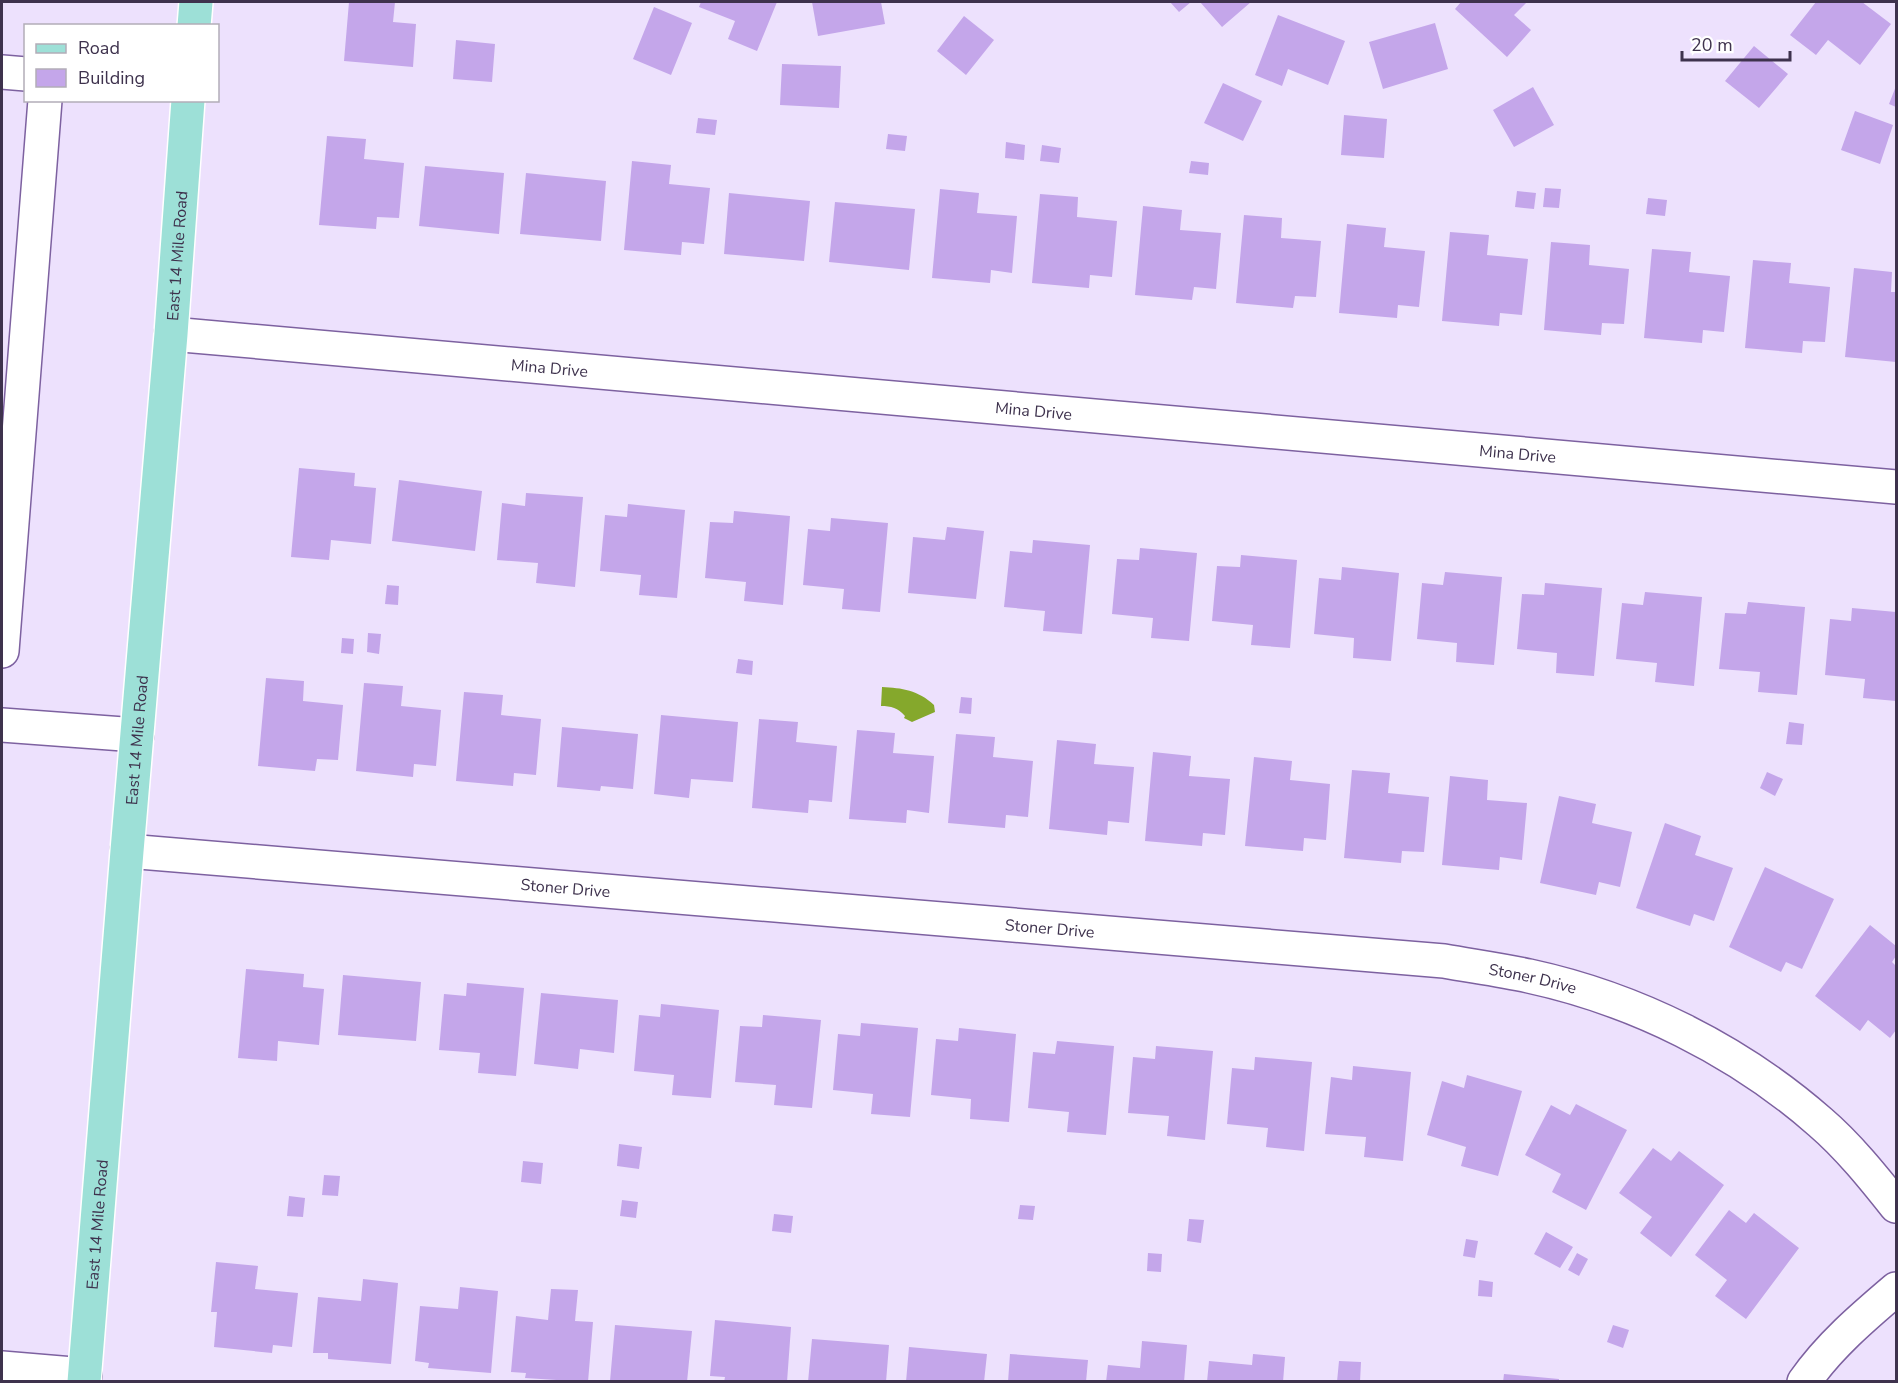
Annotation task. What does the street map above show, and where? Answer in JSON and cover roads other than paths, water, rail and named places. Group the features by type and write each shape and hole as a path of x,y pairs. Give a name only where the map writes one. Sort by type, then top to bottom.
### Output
{"main road":[{"path":"194,24 196,2"},
{"name":"East 14 Mile Road","path":"85,1378 171,334 188,102"}],"street":[{"path":"2,72 24,74"},
{"path":"2,651 45,102"},
{"name":"Mina Drive","path":"171,334 1896,487"},
{"path":"2,725 137,735"},
{"name":"Stoner Drive","path":"127,851 1444,961 1530,976 1594,994 1641,1011 1703,1041 1761,1076 1821,1122 1871,1175 1896,1206"},
{"path":"1804,1382 1817,1363 1858,1322 1896,1289"},
{"path":"2,1368 85,1378"}]}
